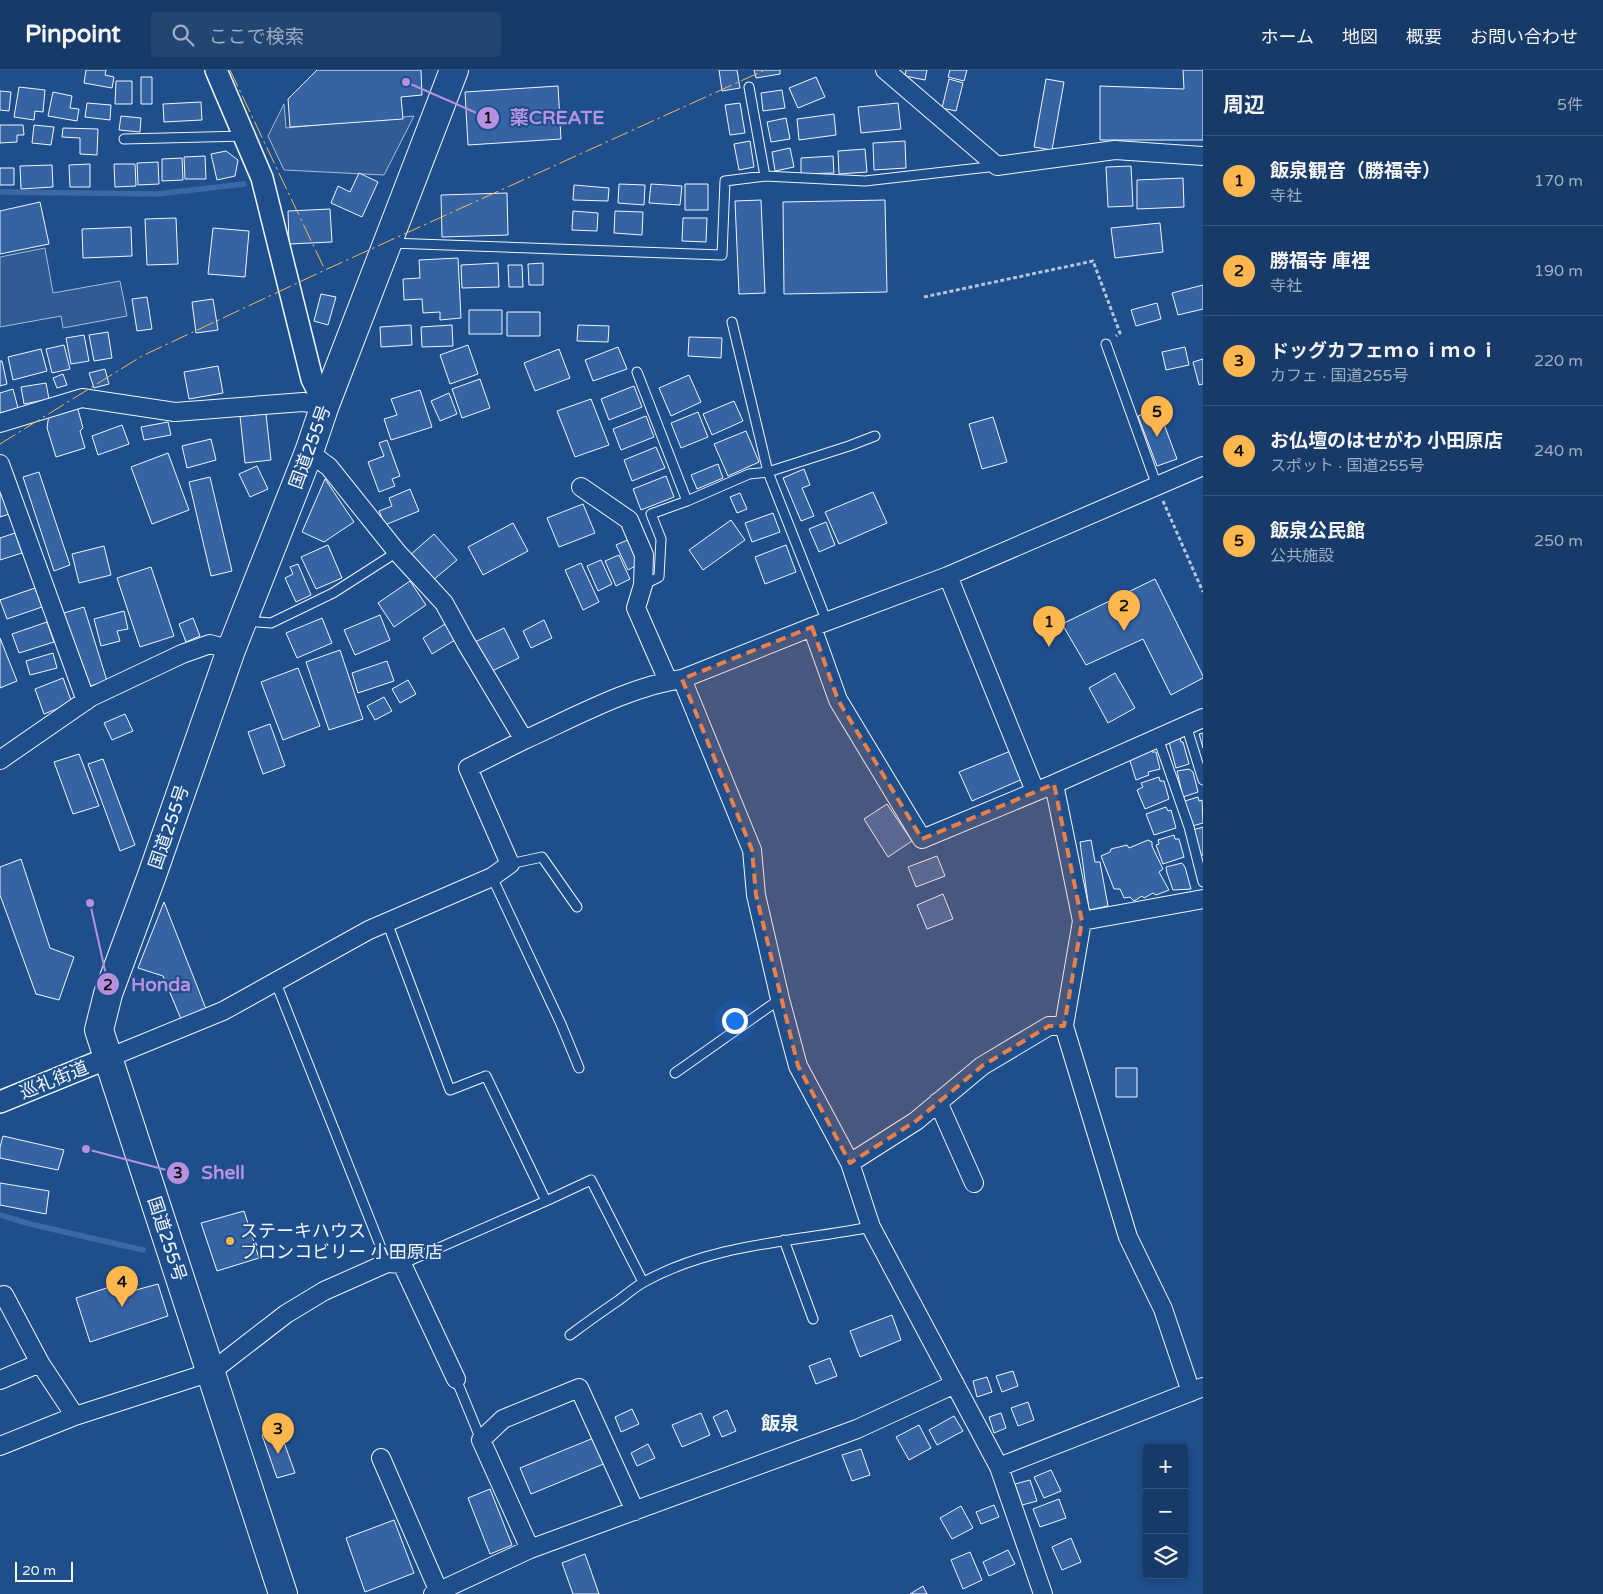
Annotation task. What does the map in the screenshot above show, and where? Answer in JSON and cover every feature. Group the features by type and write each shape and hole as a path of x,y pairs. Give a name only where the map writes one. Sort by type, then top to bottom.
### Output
{"highway":[{"name":"国道255号","path":"283,1594 99,1030 108,994 231,650 309,452 324,405 454,70"}],"street":[{"path":"216,70 262,178 312,379 324,405"},
{"path":"885,70 997,166 1115,150 1203,156"},
{"path":"0,423 82,398 175,412 303,402 324,405"},
{"path":"309,452 329,467 397,552 444,603 524,740"},
{"path":"0,464 86,700"},
{"path":"108,1058 223,1011 369,930 492,877 510,864 468,768 524,740 616,699 675,680 948,576 1203,466"},
{"path":"581,487 629,520 644,555 643,585 636,608 675,680 752,850 756,895 798,1066 850,1162 871,1227 998,1467 1043,1594"},
{"path":"948,576 1035,791"},
{"path":"819,624 838,700 922,839 1054,784 1203,718"},
{"path":"0,760 86,700 182,654 210,644 231,650"},
{"path":"998,1467 1197,1389 1164,1309 1128,1237 1064,1026 1082,921 1054,784"},
{"path":"1082,921 1203,899"},
{"path":"850,1162 916,1121 982,1066 1049,1026 1064,1026"},
{"name":"巡礼街道","path":"0,1102 108,1058"},
{"path":"938,1102 974,1183"},
{"path":"0,1446 76,1416 211,1372 286,1314 324,1291 394,1263 456,1379"},
{"path":"0,1297 4,1295 40,1363 76,1416"},
{"path":"0,1380 40,1363"},
{"path":"381,1458 436,1593 530,1550 858,1429 955,1384"},
{"path":"530,1550 481,1440 503,1419 578,1388 635,1511"}],"lane":[{"path":"749,88 765,176"},
{"path":"124,139 245,136"},
{"path":"387,242 722,255 725,182 765,176 865,181 997,166"},
{"path":"732,322 768,472 819,624"},
{"path":"1106,344 1157,486"},
{"path":"636,372 687,501"},
{"path":"643,585 659,576 660,540 652,514 749,474 768,472 874,436"},
{"path":"243,621 271,623 333,593 397,552"},
{"path":"1186,726 1203,780"},
{"path":"1158,738 1189,827 1203,882"},
{"path":"510,864 542,857 577,907"},
{"path":"492,877 561,1024 579,1068"},
{"path":"386,922 450,1090 486,1076 546,1201"},
{"path":"276,982 394,1263 546,1201 591,1180 643,1282"},
{"path":"675,1073 780,999"},
{"path":"570,1335 643,1282 690,1260 729,1249 871,1227"},
{"path":"784,1240 813,1319"},
{"path":"456,1379 481,1440"}],"path":[{"path":"924,296 1093,261 1120,333 1106,344"},
{"path":"1157,486 1203,592"}],"highlighted area":[{"path":"812,627 838,700 922,839 1054,784 1082,921 1064,1026 1049,1026 982,1066 916,1121 850,1163 798,1066 756,895 752,850 682,679"}],"shaded area":[{"path":"284,104 286,128 414,116 384,175 284,170 268,136"},
{"path":"45,248 53,293 120,281 127,316 63,328 61,316 0,327 0,257"}],"building":[{"path":"86,70 106,70 105,75 114,77 112,88 84,83"},
{"path":"317,70 421,70 422,95 401,97 403,119 290,127 288,99"},
{"path":"719,70 737,70 740,88 722,91"},
{"path":"754,70 780,70 780,74 756,78"},
{"path":"906,70 927,70 925,80 905,76"},
{"path":"950,70 967,70 964,81 948,77"},
{"path":"1183,70 1203,70 1203,140 1100,140 1100,86 1184,89"},
{"path":"141,77 152,77 152,104 141,104"},
{"path":"816,77 825,97 798,108 789,88"},
{"path":"949,79 963,83 956,111 942,108"},
{"path":"1046,79 1064,82 1052,150 1034,147"},
{"path":"116,81 132,81 132,104 115,104"},
{"path":"558,86 561,139 468,145 465,92"},
{"path":"19,87 45,90 43,112 35,111 34,120 14,117"},
{"path":"782,90 785,108 763,111 761,93"},
{"path":"0,91 11,92 9,111 0,110"},
{"path":"53,92 72,96 70,108 79,109 77,121 48,116"},
{"path":"201,102 202,120 164,122 163,104"},
{"path":"87,103 111,105 110,120 85,117"},
{"path":"740,103 745,133 730,135 725,105"},
{"path":"898,103 901,129 861,133 858,107"},
{"path":"834,114 836,135 799,140 797,119"},
{"path":"121,116 141,118 140,132 119,130"},
{"path":"786,118 790,139 771,142 767,122"},
{"path":"0,125 23,125 24,135 17,135 17,142 0,143"},
{"path":"34,125 54,127 51,145 32,143"},
{"path":"63,128 98,129 97,155 80,154 80,138 62,137"},
{"path":"750,141 754,167 739,170 734,144"},
{"path":"905,141 906,168 874,170 873,143"},
{"path":"790,148 794,167 775,171 772,152"},
{"path":"865,149 867,172 839,174 838,151"},
{"path":"226,151 238,160 235,176 217,180 211,154"},
{"path":"205,156 206,179 185,179 184,157"},
{"path":"833,156 834,173 801,174 801,158"},
{"path":"182,158 183,180 162,181 162,159"},
{"path":"158,162 159,184 138,185 137,163"},
{"path":"90,164 90,187 70,187 69,165"},
{"path":"114,164 135,164 136,186 115,187"},
{"path":"52,165 53,187 21,189 20,166"},
{"path":"1131,166 1133,206 1108,207 1106,167"},
{"path":"0,168 14,168 14,185 0,185"},
{"path":"359,173 378,182 362,217 331,203 338,186 350,192"},
{"path":"1183,178 1184,207 1137,209 1137,180"},
{"path":"619,184 645,185 644,205 618,203"},
{"path":"651,184 682,186 680,205 649,203"},
{"path":"685,184 708,184 708,210 685,210"},
{"path":"574,185 609,188 608,201 573,200"},
{"path":"507,193 508,235 442,237 441,195"},
{"path":"761,200 765,293 739,294 735,201"},
{"path":"885,200 887,292 784,294 783,202"},
{"path":"40,202 49,244 0,254 0,211"},
{"path":"330,209 332,242 289,244 288,211"},
{"path":"573,211 598,213 597,231 572,230"},
{"path":"615,211 643,212 642,235 614,233"},
{"path":"176,218 178,264 147,265 145,219"},
{"path":"683,218 707,218 706,242 682,241"},
{"path":"1160,223 1163,252 1115,258 1111,228"},
{"path":"131,227 132,256 83,258 82,229"},
{"path":"213,228 249,231 245,277 208,274"},
{"path":"458,258 461,318 440,320 440,312 423,313 422,299 404,300 403,279 420,278 419,260"},
{"path":"498,263 499,287 462,288 461,265"},
{"path":"543,263 543,285 529,285 528,264"},
{"path":"508,265 522,265 523,287 509,287"},
{"path":"1203,285 1203,309 1178,315 1172,293"},
{"path":"321,294 336,297 328,325 314,321"},
{"path":"147,297 152,329 137,331 132,299"},
{"path":"213,299 218,330 196,333 192,302"},
{"path":"1157,303 1161,319 1136,326 1131,310"},
{"path":"469,310 502,310 502,334 469,334"},
{"path":"507,312 540,312 540,336 507,336"},
{"path":"411,325 412,345 381,347 380,327"},
{"path":"452,325 453,346 422,347 421,327"},
{"path":"578,325 609,326 608,342 577,341"},
{"path":"108,332 112,358 94,361 89,335"},
{"path":"84,335 89,361 71,364 66,338"},
{"path":"689,337 722,338 721,358 688,356"},
{"path":"64,345 70,369 52,373 46,349"},
{"path":"468,345 478,374 450,384 440,355"},
{"path":"618,347 627,369 593,381 585,360"},
{"path":"1185,347 1189,365 1166,370 1162,352"},
{"path":"41,349 47,371 13,380 8,357"},
{"path":"559,349 570,378 535,391 524,363"},
{"path":"1203,359 1203,384 1199,385 1193,362"},
{"path":"0,361 2,361 7,384 0,386"},
{"path":"218,366 223,393 189,399 184,372"},
{"path":"105,369 109,384 94,388 89,373"},
{"path":"63,374 67,385 57,388 53,378"},
{"path":"689,375 701,402 671,416 659,388"},
{"path":"480,379 490,408 462,418 452,389"},
{"path":"46,383 49,399 24,404 21,387"},
{"path":"634,386 642,407 609,420 601,399"},
{"path":"13,389 18,408 0,413 0,393"},
{"path":"420,390 432,427 391,440 384,419 397,415 391,399"},
{"path":"449,393 457,414 440,421 431,401"},
{"path":"591,399 609,445 575,457 557,411"},
{"path":"734,401 743,421 712,435 703,414"},
{"path":"77,406 83,428 80,431 85,448 56,457 47,428 49,414"},
{"path":"1158,408 1177,459 1157,466 1138,416"},
{"path":"698,412 708,437 681,448 671,423"},
{"path":"266,414 271,460 245,463 240,416"},
{"path":"646,416 654,437 621,450 613,429"},
{"path":"993,417 1007,462 982,469 969,424"},
{"path":"168,422 171,435 144,440 141,427"},
{"path":"122,425 129,444 98,455 92,436"},
{"path":"746,431 759,462 728,476 714,444"},
{"path":"211,439 216,460 187,468 182,446"},
{"path":"387,440 400,476 392,479 395,486 379,492 368,462 384,456 379,443"},
{"path":"656,447 665,468 632,481 624,460"},
{"path":"168,453 189,510 152,524 131,467"},
{"path":"718,464 723,478 697,489 691,475"},
{"path":"257,466 268,489 250,497 239,474"},
{"path":"804,469 810,485 802,488 814,516 801,521 783,478"},
{"path":"39,472 70,565 54,571 23,477"},
{"path":"666,476 674,497 641,510 633,489"},
{"path":"210,477 232,571 211,576 189,482"},
{"path":"325,479 354,522 324,542 302,532"},
{"path":"410,489 419,511 385,525 379,511 392,506 389,498"},
{"path":"873,492 887,523 839,544 825,512"},
{"path":"740,493 747,509 737,513 730,497"},
{"path":"2,494 9,514 0,517 0,495"},
{"path":"583,504 595,533 559,547 547,518"},
{"path":"773,513 780,532 752,542 745,523"},
{"path":"731,520 745,540 703,570 689,550"},
{"path":"826,522 835,545 819,552 809,529"},
{"path":"513,523 528,551 483,575 468,547"},
{"path":"15,533 22,553 0,560 0,538"},
{"path":"434,534 457,560 432,581 410,555"},
{"path":"630,539 641,563 628,570 616,545"},
{"path":"328,545 342,578 316,589 301,557"},
{"path":"786,545 796,572 765,584 755,557"},
{"path":"104,546 111,575 79,583 72,554"},
{"path":"619,555 630,579 616,586 605,561"},
{"path":"601,560 612,584 598,591 587,566"},
{"path":"581,563 599,602 583,610 565,570"},
{"path":"298,564 311,595 296,602 285,578 293,574 290,567"},
{"path":"151,567 174,636 140,647 117,578"},
{"path":"1155,579 1203,676 1203,678 1171,695 1143,639 1086,665 1062,624"},
{"path":"410,581 426,605 394,627 378,603"},
{"path":"35,588 42,607 7,619 0,600"},
{"path":"84,607 107,681 87,687 64,613"},
{"path":"124,611 128,629 117,631 120,641 101,646 94,619"},
{"path":"380,615 390,640 355,655 344,630"},
{"path":"193,618 200,636 186,642 179,624"},
{"path":"322,618 332,643 297,658 286,633"},
{"path":"544,620 552,638 531,648 523,631"},
{"path":"47,622 54,642 19,653 12,634"},
{"path":"445,624 455,640 432,654 423,638"},
{"path":"504,628 519,658 490,672 475,642"},
{"path":"0,638 17,681 0,688"},
{"path":"340,650 363,719 329,730 306,662"},
{"path":"53,653 57,668 30,675 26,661"},
{"path":"387,661 394,681 358,693 352,673"},
{"path":"298,668 320,726 283,740 261,682"},
{"path":"1115,673 1135,708 1108,723 1089,688"},
{"path":"63,678 72,703 44,714 35,689"},
{"path":"408,680 416,694 400,703 392,689"},
{"path":"384,697 392,711 375,720 367,706"},
{"path":"125,714 133,731 112,740 104,723"},
{"path":"270,724 285,766 263,774 248,732"},
{"path":"1203,733 1203,748 1199,734"},
{"path":"1180,738 1181,742 1183,742 1189,764 1176,768 1169,742"},
{"path":"1150,748 1152,752 1156,752 1160,769 1148,772 1149,775 1136,780 1130,761 1134,758 1133,755"},
{"path":"1013,750 1025,778 972,801 959,772"},
{"path":"79,754 99,806 73,814 54,762"},
{"path":"103,759 135,845 120,851 88,764"},
{"path":"1189,769 1193,772 1198,792 1183,797 1177,771"},
{"path":"1159,777 1160,781 1164,781 1169,799 1145,809 1137,790 1143,787 1141,783"},
{"path":"1198,797 1199,801 1202,800 1203,823 1189,827 1185,801"},
{"path":"887,804 912,841 888,857 864,819"},
{"path":"1166,807 1168,811 1171,810 1176,828 1154,835 1146,814"},
{"path":"1203,827 1203,855 1199,856 1193,830"},
{"path":"1174,835 1175,839 1179,839 1184,857 1163,864 1156,845 1159,844 1158,840"},
{"path":"1091,840 1095,862 1100,862 1108,906 1089,910 1080,842"},
{"path":"1148,840 1152,842 1152,846 1163,869 1159,872 1169,890 1156,895 1153,893 1144,898 1142,896 1134,901 1130,897 1124,898 1120,889 1114,889 1101,856 1110,852 1111,849 1127,845 1129,848"},
{"path":"937,856 945,876 916,887 908,867"},
{"path":"21,859 50,948 74,957 59,1000 36,994 0,895 0,867"},
{"path":"1182,863 1185,867 1191,889 1173,890 1166,867"},
{"path":"943,894 953,919 927,929 917,905"},
{"path":"164,902 206,1009 181,1019 163,976 138,968"},
{"path":"1116,1068 1137,1068 1137,1097 1116,1097"},
{"path":"3,1136 64,1150 58,1170 0,1158"},
{"path":"0,1183 49,1191 46,1214 0,1205"},
{"name":"ステーキハウス ブロンコビリー 小田原店","path":"244,1211 259,1258 217,1271 201,1223"},
{"path":"122,1283 125,1293 158,1284 168,1316 90,1342 76,1298"},
{"path":"892,1315 901,1340 860,1357 850,1331"},
{"path":"830,1358 837,1376 816,1384 809,1366"},
{"path":"1013,1371 1018,1386 1002,1392 996,1376"},
{"path":"987,1377 992,1392 977,1397 973,1381"},
{"path":"1028,1402 1034,1420 1018,1426 1011,1408"},
{"path":"632,1409 639,1424 621,1432 615,1417"},
{"path":"727,1410 736,1431 722,1437 713,1417"},
{"path":"701,1413 710,1435 682,1447 672,1425"},
{"path":"1001,1413 1006,1428 994,1433 989,1417"},
{"path":"954,1416 963,1431 937,1445 929,1430"},
{"path":"919,1425 931,1448 909,1460 896,1437"},
{"path":"279,1428 295,1473 277,1478 262,1435"},
{"path":"596,1437 606,1463 531,1494 520,1468"},
{"path":"648,1444 655,1458 637,1466 631,1453"},
{"path":"861,1449 870,1475 852,1481 842,1455"},
{"path":"1051,1470 1061,1491 1044,1498 1034,1477"},
{"path":"1030,1480 1037,1501 1022,1505 1015,1484"},
{"path":"490,1489 512,1545 490,1554 468,1498"},
{"path":"1059,1499 1066,1518 1040,1527 1033,1509"},
{"path":"994,1505 999,1517 981,1524 976,1512"},
{"path":"961,1506 973,1528 952,1539 940,1518"},
{"path":"394,1520 414,1573 365,1592 346,1538"},
{"path":"1071,1538 1081,1562 1062,1570 1052,1547"},
{"path":"1008,1550 1015,1564 989,1576 983,1562"},
{"path":"970,1552 982,1580 963,1589 951,1560"},
{"path":"585,1554 599,1594 573,1594 562,1563"},
{"path":"923,1586 927,1594 910,1594"}],"waterway":[{"path":"0,192 157,194 244,184"},
{"path":"0,1215 30,1224 143,1250"}],"power":[{"path":"230,70 325,270"},
{"path":"0,444 142,356 325,270 765,70"}],"place":[{"name":"薬CREATE","path":"406,82"},
{"name":"飯泉公民館","path":"1157,437"},
{"name":"勝福寺 庫裡","path":"1124,631"},
{"name":"飯泉観音（勝福寺）","path":"1049,647"},
{"name":"Honda","path":"90,903"},
{"name":"Shell","path":"86,1149"},
{"name":"ステーキハウス ブロンコビリー 小田原店","path":"230,1241"},
{"name":"お仏壇のはせがわ 小田原店","path":"122,1307"},
{"name":"ドッグカフェｍｏｉｍｏｉ","path":"278,1454"}],"district":[{"name":"飯泉","path":"780,1424"}]}
